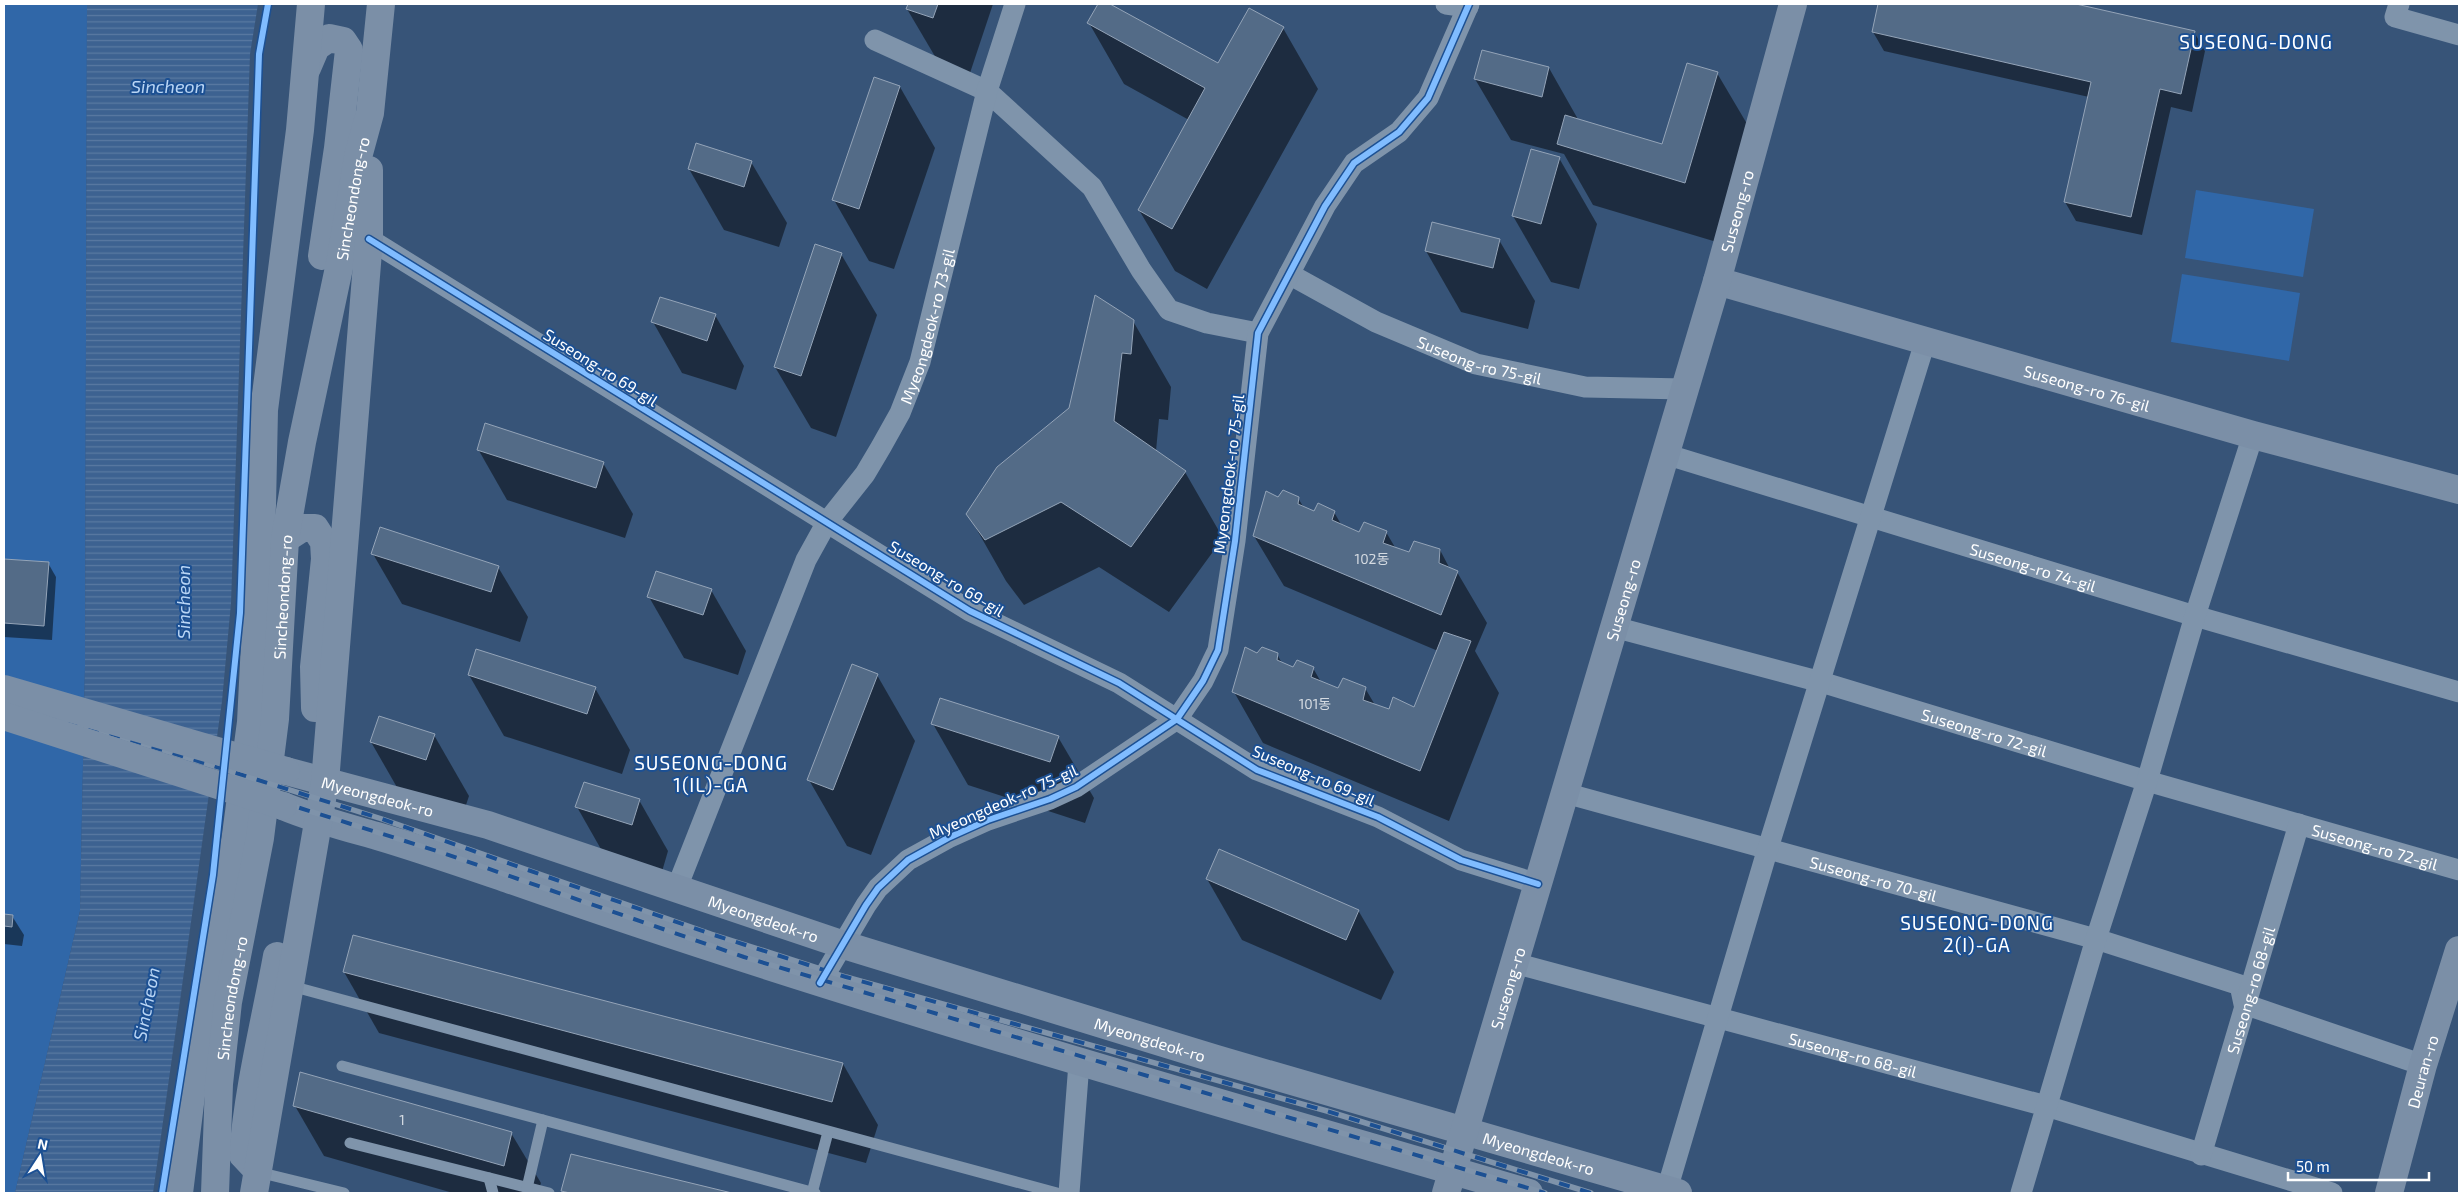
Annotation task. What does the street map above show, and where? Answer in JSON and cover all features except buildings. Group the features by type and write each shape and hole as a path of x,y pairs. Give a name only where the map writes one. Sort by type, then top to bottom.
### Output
{"main road":[{"name":"Sincheondong-ro","path":"179,1193 195,1063 236,835 251,722 262,505 264,410 300,130 311,4"},
{"name":"Sincheondong-ro","path":"215,1193 219,1084 228,1002 260,838 275,719 286,532 302,442 340,263 358,157 370,113 381,4"},
{"name":"Suseong-ro","path":"1449,1182 1717,281 1794,4"},
{"path":"256,1182 243,1155 245,1128 307,777 315,713 314,666 325,559 324,542 315,528 302,528 286,532 282,447 324,248 349,50 343,41 329,38 316,47 305,72"},
{"path":"307,777 370,239 370,113"},
{"name":"Suseong-ro 76-gil","path":"1717,281 2253,435 2459,490"},
{"name":"Myeongdeok-ro","path":"4,689 307,777 488,825 676,890 844,945 1216,1060 1670,1192"},
{"path":"4,716 300,813 468,865 671,936 1079,1063 1449,1182 1529,1193"},
{"path":"256,1182 291,986 300,813"},
{"name":"Deuran-ro","path":"2389,1193 2423,1065 2459,950"},
{"path":"228,1002 238,1032 254,1035 262,1028"}],"street":[{"name":"Myeongdeok-ro 73-gil","path":"676,890 806,560 827,522 865,474 881,447 900,413 920,362 987,91 1016,4"},
{"path":"875,40 987,91 1092,187 1142,270 1169,310 1207,323 1258,333 1325,206 1354,163 1399,132 1428,98 1469,5 1446,4"},
{"path":"2399,4 2395,17 2459,35"},
{"name":"Suseong-ro 69-gil","path":"370,239 970,611 1119,683 1257,770 1378,817 1461,860 1538,884"},
{"name":"Suseong-ro 75-gil","path":"1289,274 1376,322 1476,364 1585,387 1685,389"},
{"name":"Myeongdeok-ro 75-gil","path":"820,983 878,888 908,860 948,838 980,824 1050,799 1076,787 1177,718 1202,681 1218,650 1239,512 1258,333"},
{"path":"1719,1018 1768,848 1925,342"},
{"path":"2021,1193 2096,938 2147,781 2195,616 2253,435"},
{"name":"Suseong-ro 74-gil","path":"1665,454 2195,616 2459,692"},
{"name":"Suseong-ro 72-gil","path":"1614,627 1821,682 2147,781 2459,870"},
{"name":"Suseong-ro 70-gil","path":"1565,793 2096,938 2240,985 2244,1004"},
{"name":"Suseong-ro 68-gil","path":"2201,1155 2244,1004 2299,824"},
{"name":"Suseong-ro 68-gil","path":"1514,963 2046,1106 2201,1155 2332,1193"},
{"path":"2244,1004 2423,1065"},
{"name":"Myeongdeok-ro","path":"1670,1192 1719,1018"},
{"path":"1069,1193 1079,1063"}],"lane":[{"path":"291,986 1057,1193"},
{"path":"342,1066 813,1193 828,1132"},
{"path":"527,1188 543,1120"},
{"path":"350,1143 549,1193"},
{"path":"489,1178 493,1193"},
{"path":"256,1182 344,1193"}],"shaded area":[{"path":"4,4 87,4 85,667 80,911 15,1193 4,1193"},
{"path":"2196,190 2314,209 2303,277 2185,258"},
{"path":"2182,274 2300,293 2289,361 2171,342"}],"water":[{"name":"Sincheon","path":"87,4 258,4 250,54 231,603 222,701 153,1193 15,1193 80,911 85,667"}],"railway":[{"path":"4,703 74,722 382,819 711,934 846,977 1327,1111 1591,1193"},
{"path":"4,720 214,781 440,852 744,957 1545,1193"}],"cycle path":[{"path":"162,1193 213,875 240,613 259,54 268,4"},
{"path":"820,983 878,888 908,860 948,838 988,820 1050,799 1076,787 1177,719 1203,681 1218,650 1235,541 1258,333 1325,206 1354,163 1399,132 1428,98 1469,4"},
{"path":"369,239 970,611 1119,683 1257,770 1378,817 1461,860 1538,884"}],"district":[{"name":"SUSEONG-DONG","path":"2256,41"},
{"name":"SUSEONG-DONG 1(IL)-GA","path":"711,773"},
{"name":"SUSEONG-DONG 2(I)-GA","path":"1977,933"}]}
